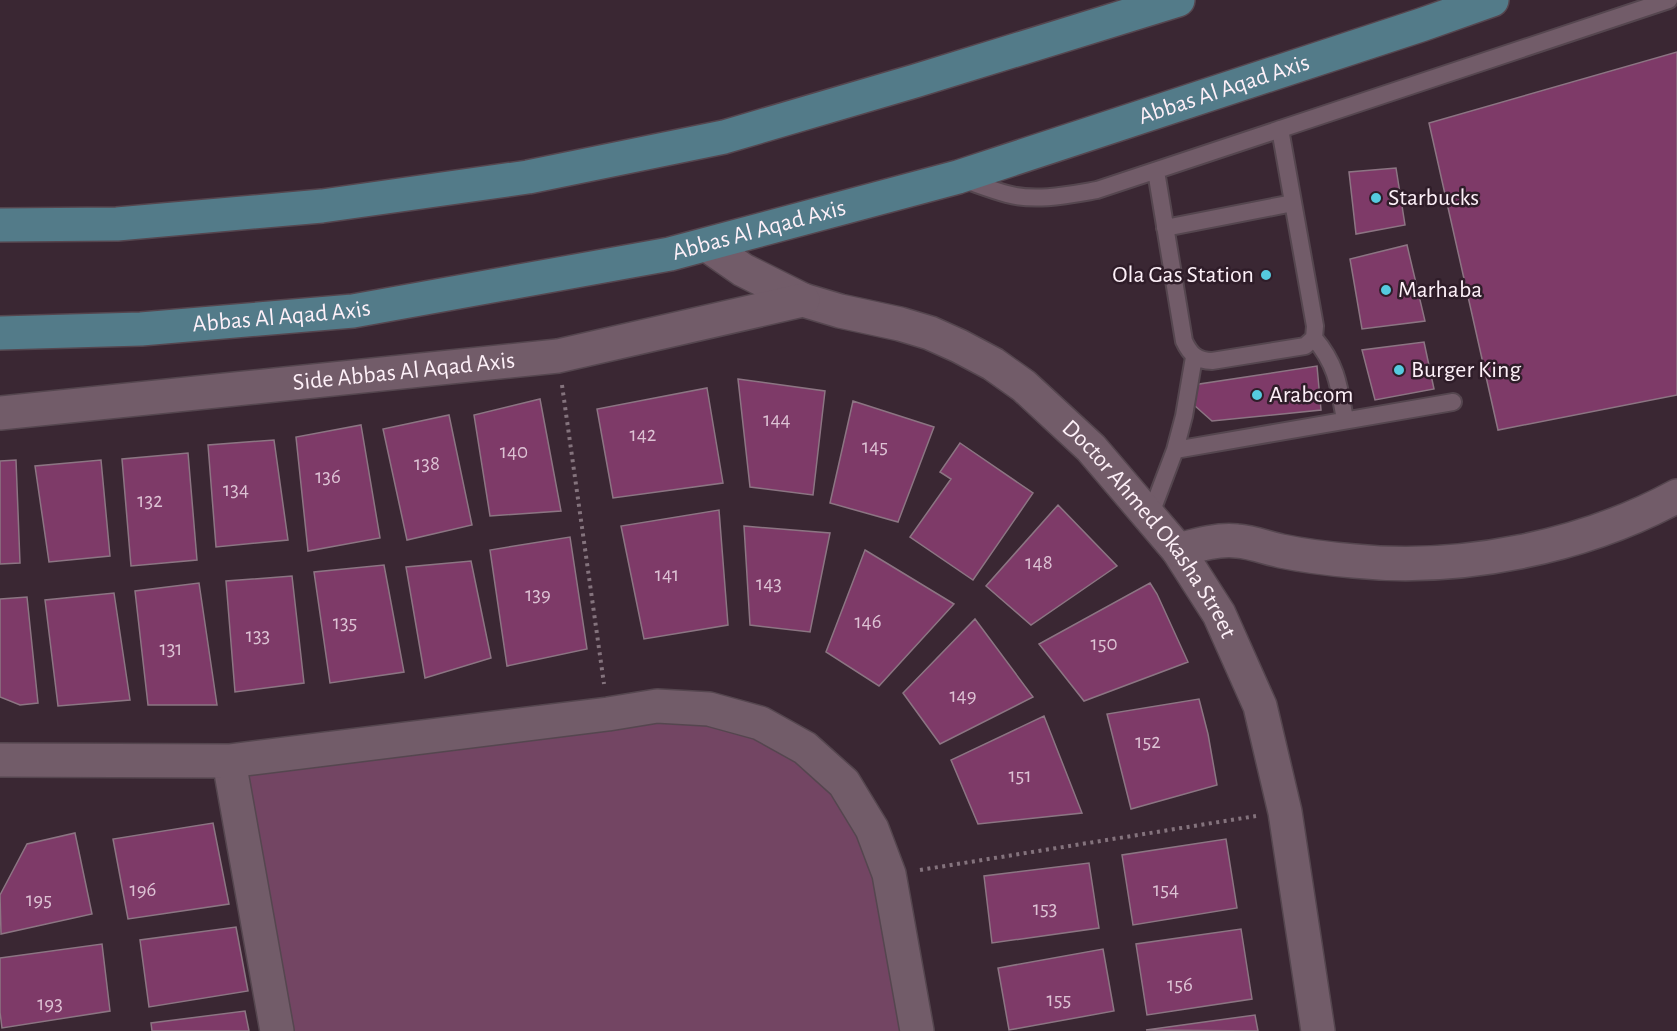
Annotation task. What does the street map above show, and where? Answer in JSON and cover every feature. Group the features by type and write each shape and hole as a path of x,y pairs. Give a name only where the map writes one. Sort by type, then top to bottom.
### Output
{"main road":[{"path":"0,225 117,224 299,208 528,177 724,137 1178,0"},
{"name":"Abbas Al Aqad Axis","path":"0,333 141,329 353,311 670,254 958,177 1492,0"}],"street":[{"name":"Doctor Ahmed Okasha Street","path":"707,245 743,270 803,300 930,333 993,364 1024,386 1091,448 1178,550 1219,614 1260,706 1285,812 1318,1031"},
{"name":"Side Abbas Al Aqad Axis","path":"0,413 558,356 803,300"},
{"path":"1178,550 1212,542 1236,541 1282,551 1355,562 1416,563 1476,559 1535,549 1593,533 1650,511 1677,496"},
{"path":"0,760 229,761 657,706 709,709 760,723 805,748 844,783 872,829 889,874 917,1031"},
{"path":"229,761 277,1031"}],"lane":[{"path":"958,177 1009,195 1038,197 1097,190 1669,0"},
{"path":"1280,129 1314,326 1314,338 1328,355 1334,368 1339,382 1345,420"},
{"path":"1156,171 1187,350 1194,357 1212,362 1305,346 1314,338"},
{"path":"1165,228 1293,203"},
{"path":"1150,516 1175,450 1184,416 1194,357"},
{"path":"1175,450 1454,402"}],"path":[{"path":"558,356 608,714"},
{"path":"889,874 1285,812"}],"shaded area":[{"path":"608,714 760,723 872,829 917,1031 277,1031 229,761"}],"building":[{"path":"1677,52 1677,395 1498,430 1429,123"},
{"name":"Starbucks","path":"1396,168 1405,225 1356,234 1349,172"},
{"name":"Marhaba","path":"1407,245 1425,321 1362,329 1350,259"},
{"name":"Burger King","path":"1424,342 1434,389 1375,400 1362,350"},
{"name":"Arabcom","path":"1317,366 1321,410 1212,421 1195,406 1193,385"},
{"path":"738,379 825,391 813,495 750,487"},
{"path":"707,388 723,483 613,498 597,409"},
{"path":"540,399 561,511 490,516 474,415"},
{"path":"853,401 934,427 898,522 830,503"},
{"path":"449,415 472,525 407,540 383,429"},
{"path":"361,425 380,538 308,551 296,437"},
{"path":"274,440 288,540 216,547 208,445"},
{"path":"960,443 1033,493 973,580 910,537 951,479 940,472"},
{"path":"188,453 197,560 131,566 122,459"},
{"path":"16,460 20,563 0,564 0,461"},
{"path":"101,460 110,556 49,562 35,466"},
{"path":"1058,505 1117,566 1031,625 986,586"},
{"path":"719,510 728,625 644,639 621,526"},
{"path":"744,526 830,533 810,632 750,625"},
{"path":"570,537 587,649 507,666 490,550"},
{"path":"865,550 954,604 879,686 826,652"},
{"path":"471,561 491,658 425,678 406,567"},
{"path":"384,565 404,672 330,683 314,572"},
{"path":"292,576 304,683 235,692 226,581"},
{"path":"199,583 217,705 148,705 135,591"},
{"path":"1150,583 1188,662 1084,701 1039,644"},
{"path":"114,593 130,700 58,706 45,600"},
{"path":"27,597 38,703 20,705 0,697 0,599"},
{"path":"975,619 1033,697 940,744 903,693"},
{"path":"1199,699 1217,785 1131,809 1107,714"},
{"path":"1044,716 1082,813 978,824 951,760"},
{"path":"213,823 229,904 128,919 113,839"},
{"path":"75,833 92,914 1,934 0,895 27,844"},
{"path":"1226,839 1237,908 1133,925 1122,855"},
{"path":"1089,863 1099,928 992,943 984,876"},
{"path":"236,927 248,991 149,1007 140,940"},
{"path":"1241,929 1252,999 1147,1015 1136,944"},
{"path":"102,944 110,1011 2,1028 0,958"},
{"path":"1103,949 1114,1011 1009,1030 998,968"},
{"path":"245,1011 249,1031 152,1031 151,1023"},
{"path":"1255,1015 1258,1031 1146,1030"}],"place":[{"name":"Starbucks","path":"1376,198"},
{"name":"Ola Gas Station","path":"1266,275"},
{"name":"Marhaba","path":"1386,290"},
{"name":"Burger King","path":"1399,370"},
{"name":"Arabcom","path":"1257,395"}]}
